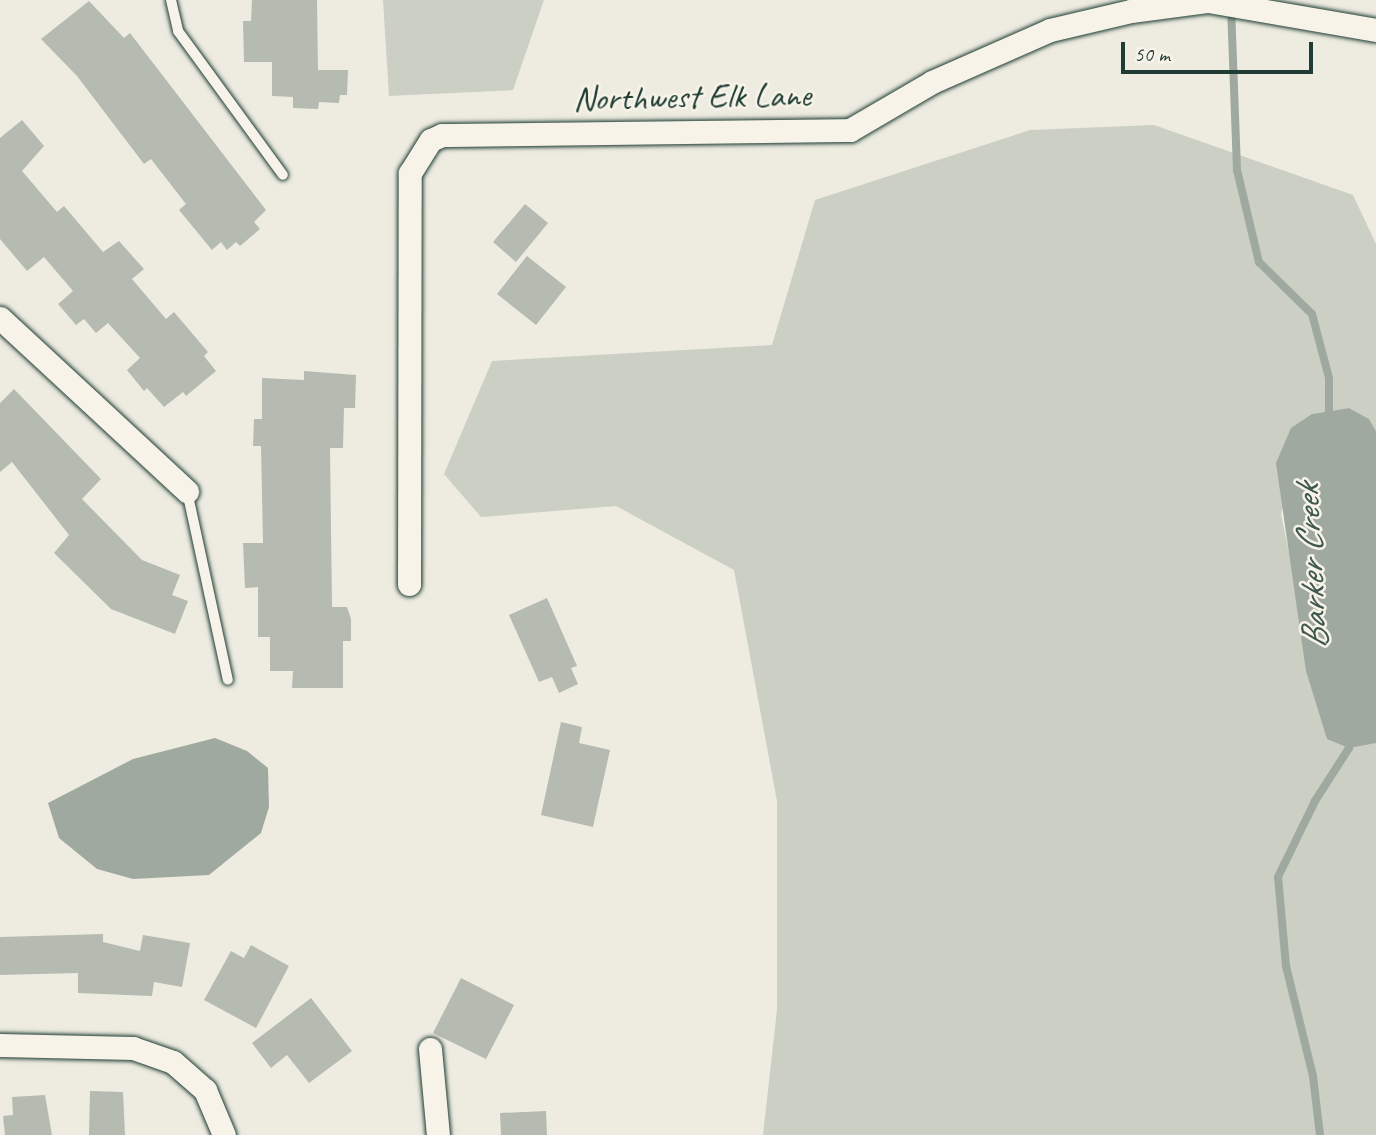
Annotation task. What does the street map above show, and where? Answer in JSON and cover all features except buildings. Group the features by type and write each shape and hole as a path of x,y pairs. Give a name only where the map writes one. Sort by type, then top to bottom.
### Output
{"street":[{"name":"Northwest Elk Lane","path":"409,584 410,173 431,141 442,135 850,130 932,82 1050,30 1131,11 1208,1 1376,30"},
{"path":"0,318 187,491"},
{"path":"0,1045 133,1048 173,1062 205,1090 224,1135"},
{"path":"430,1049 438,1135"}],"lane":[{"path":"171,0 178,31 283,175"},
{"path":"187,491 228,680"}],"shaded area":[{"path":"383,0 544,0 513,90 389,96"},
{"path":"1154,125 1353,195 1376,244 1376,431 1369,419 1349,408 1312,414 1281,514 1327,739 1376,743 1376,1135 763,1135 777,1010 777,801 734,570 616,506 481,517 444,474 492,361 772,345 815,200 1030,130"}],"water":[{"path":"1349,408 1369,419 1376,431 1376,743 1349,748 1327,739 1306,671 1276,463 1291,428 1312,414"},
{"path":"215,738 247,751 268,768 269,807 261,833 209,875 133,879 97,869 59,838 48,803 133,759"}],"waterway":[{"name":"Barker Creek","path":"1231,6 1237,170 1259,262 1312,314 1329,378 1329,421"},
{"name":"Barker Creek","path":"1320,1135 1313,1076 1286,966 1278,877 1315,801 1349,748 1348,738"}]}
